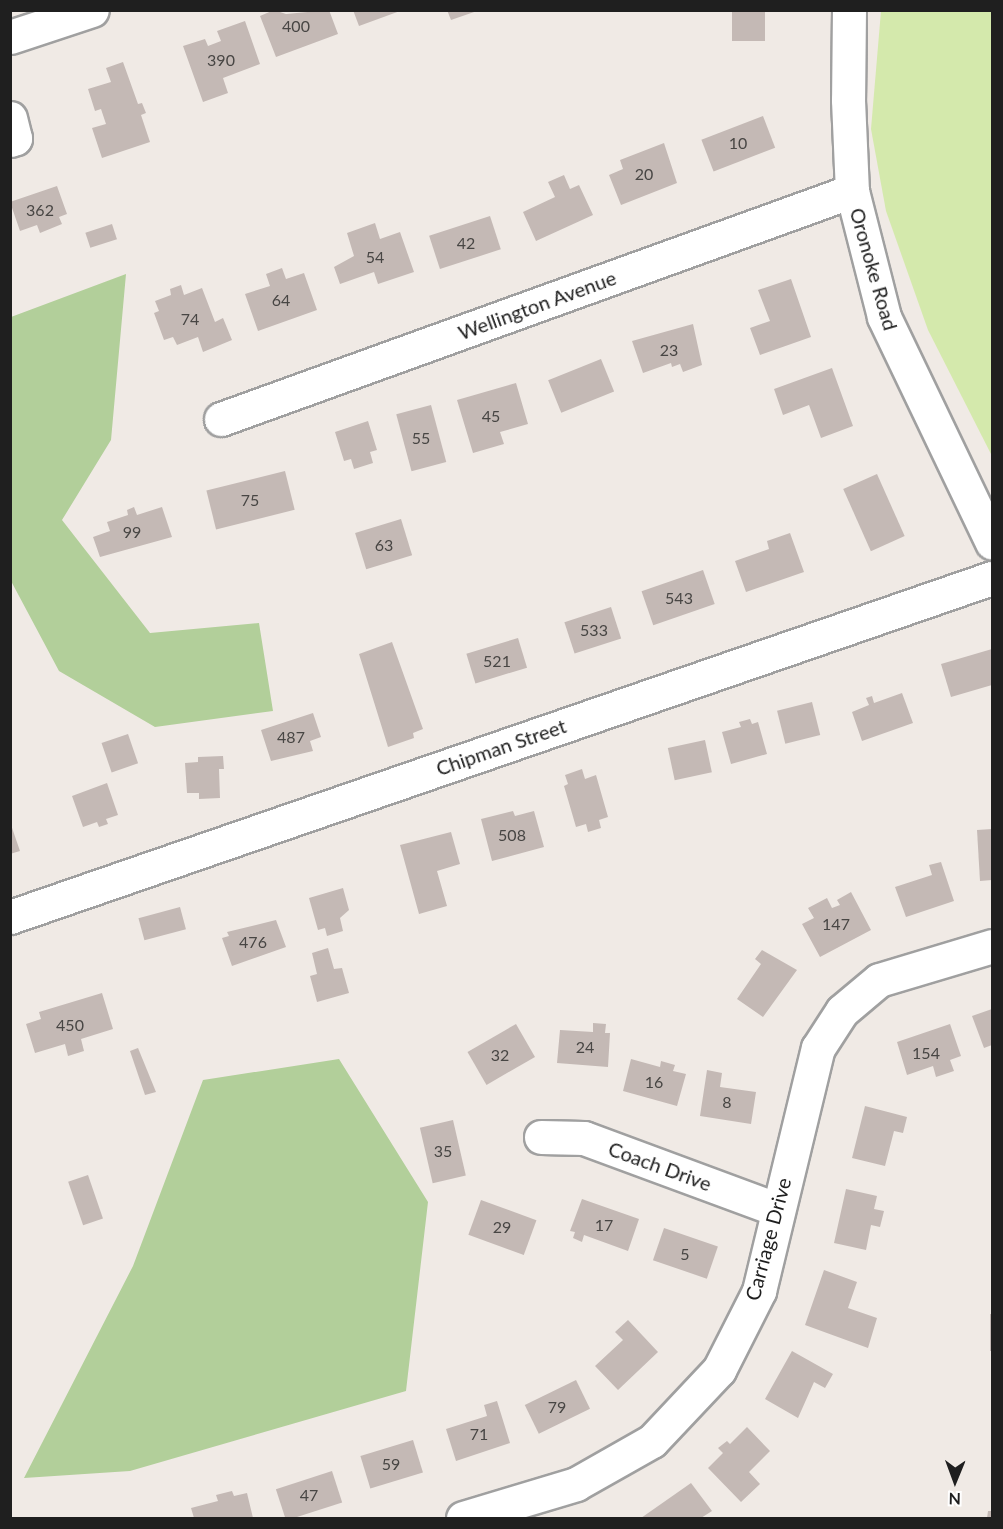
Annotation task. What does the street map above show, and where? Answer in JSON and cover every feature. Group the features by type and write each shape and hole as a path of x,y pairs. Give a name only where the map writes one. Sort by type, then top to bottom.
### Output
{"street":[{"path":"10,37 92,10"},
{"name":"Oronoke Road","path":"849,10 848,100 852,191 884,317 993,542"},
{"name":"Wellington Avenue","path":"221,419 852,191"},
{"name":"Chipman Street","path":"10,917 993,578"},
{"name":"Carriage Drive","path":"463,1518 576,1484 652,1441 720,1370 759,1291 777,1209 818,1048 842,1011 879,980 993,946"},
{"name":"Coach Drive","path":"541,1137 584,1138 777,1209"}],"green space":[{"path":"881,11 992,11 992,456 928,330 886,211 871,129"},
{"path":"126,274 111,440 62,520 150,633 259,623 273,711 155,727 59,671 11,581 11,317"},
{"path":"339,1059 428,1202 406,1391 130,1471 24,1478 133,1266 203,1080"}],"building":[{"path":"274,10 286,14 329,10 338,34 276,57 260,16"},
{"path":"353,10 400,10 400,11 359,26"},
{"path":"447,10 477,10 477,11 451,20"},
{"path":"732,10 765,10 765,41 732,41"},
{"path":"245,21 260,64 223,78 228,93 203,102 183,46 205,39 208,46 221,41 217,31"},
{"path":"123,62 138,104 142,103 146,113 141,115 150,142 102,158 92,128 106,124 101,109 95,111 88,89 111,82 106,68"},
{"path":"763,116 775,148 714,171 701,140"},
{"path":"664,143 677,183 621,205 609,175 623,169 620,160"},
{"path":"564,175 570,189 579,185 593,215 536,241 523,212 555,197 548,182"},
{"path":"57,186 67,214 59,217 62,224 40,233 37,225 20,231 10,202"},
{"path":"490,216 501,249 440,269 429,236"},
{"path":"375,223 380,239 400,232 414,272 378,284 374,272 340,284 334,267 354,256 347,233"},
{"path":"112,224 117,239 90,248 85,233"},
{"path":"282,268 286,279 304,273 317,310 258,331 245,294 270,286 266,274"},
{"path":"791,279 811,337 760,355 750,328 770,321 758,290"},
{"path":"181,285 184,295 202,288 215,322 223,318 232,340 203,352 198,337 177,345 173,337 164,340 154,313 159,311 155,301 171,295 170,289"},
{"path":"693,324 702,365 683,372 680,364 672,367 671,363 643,373 632,341"},
{"path":"601,359 614,391 561,413 548,380"},
{"path":"832,368 853,426 821,438 809,405 783,415 774,389"},
{"path":"516,383 528,424 500,432 504,444 473,453 457,400"},
{"path":"431,405 446,462 411,471 396,414"},
{"path":"368,421 377,450 370,452 373,463 354,469 351,459 344,461 335,432"},
{"path":"285,471 295,510 216,529 206,491"},
{"path":"877,474 905,536 871,551 843,489"},
{"path":"134,507 137,515 162,507 172,537 100,557 93,537 110,531 107,522 128,515 127,510"},
{"path":"401,519 412,555 366,569 355,533"},
{"path":"790,533 804,572 746,592 735,561 769,549 767,541"},
{"path":"703,570 715,604 653,625 642,591"},
{"path":"611,607 621,638 575,654 564,622"},
{"path":"518,638 527,668 475,683 466,654"},
{"path":"392,642 423,729 413,733 414,738 388,747 359,654"},
{"path":"992,649 992,685 951,697 941,664"},
{"path":"902,693 913,723 862,741 852,712 869,705 866,698 872,696 874,703"},
{"path":"812,702 820,735 785,744 777,711"},
{"path":"313,713 321,737 310,741 313,751 271,761 261,730"},
{"path":"750,719 752,724 758,722 767,754 731,764 722,732 741,727 739,722"},
{"path":"128,734 138,763 112,772 102,743"},
{"path":"705,740 712,772 675,780 668,748"},
{"path":"223,756 224,769 219,769 220,798 199,799 199,793 187,793 185,763 198,762 198,757"},
{"path":"582,769 585,779 596,775 608,817 599,820 601,828 588,832 586,824 576,827 564,786 568,784 565,775"},
{"path":"107,783 118,815 106,819 108,824 99,827 97,822 83,827 72,796"},
{"path":"513,811 515,816 534,811 544,847 492,861 481,819"},
{"path":"10,822 20,851 10,854"},
{"path":"992,829 992,880 980,881 977,830"},
{"path":"451,832 460,864 437,871 447,906 419,914 400,845"},
{"path":"941,862 954,901 906,917 895,887 932,875 929,865"},
{"path":"343,888 349,910 340,918 343,931 327,936 325,928 318,930 309,898"},
{"path":"851,892 871,930 820,957 802,924 814,918 808,908 827,898 832,908 840,905 837,900"},
{"path":"180,907 186,929 144,940 138,918"},
{"path":"276,920 286,947 232,966 222,938 229,936 227,932"},
{"path":"328,948 334,969 342,968 349,993 317,1002 310,976 317,974 312,953"},
{"path":"762,950 797,970 763,1017 737,999 761,964 755,959"},
{"path":"102,993 113,1029 81,1039 84,1051 68,1056 65,1044 35,1053 26,1024 41,1019 39,1012"},
{"path":"992,1009 992,1045 984,1048 972,1016"},
{"path":"593,1023 606,1024 605,1033 610,1033 608,1067 557,1063 560,1030 593,1032"},
{"path":"516,1024 535,1057 487,1085 468,1052"},
{"path":"950,1024 961,1056 950,1060 954,1071 936,1077 933,1066 907,1075 897,1042"},
{"path":"138,1048 156,1092 145,1095 130,1051"},
{"path":"631,1059 660,1067 661,1061 675,1065 673,1071 686,1074 677,1106 623,1091"},
{"path":"707,1070 722,1073 720,1087 756,1092 751,1124 700,1116"},
{"path":"865,1106 907,1117 903,1133 894,1131 885,1166 852,1158"},
{"path":"453,1120 466,1176 433,1183 420,1128"},
{"path":"88,1175 103,1218 83,1225 68,1182"},
{"path":"846,1189 877,1196 874,1209 884,1211 880,1227 871,1225 866,1250 834,1243"},
{"path":"582,1199 639,1219 628,1251 584,1235 582,1242 573,1238 575,1232 570,1231"},
{"path":"481,1200 536,1220 524,1255 468,1235"},
{"path":"664,1228 718,1247 707,1279 653,1260"},
{"path":"824,1270 857,1282 848,1308 877,1318 868,1348 805,1325"},
{"path":"990,1314 992,1314 992,1351 990,1351"},
{"path":"628,1320 658,1352 618,1390 595,1366 623,1340 615,1332"},
{"path":"792,1351 833,1374 825,1388 814,1382 798,1418 765,1399"},
{"path":"576,1380 590,1409 539,1434 525,1405"},
{"path":"497,1401 510,1443 456,1461 446,1429 487,1416 484,1405"},
{"path":"747,1427 770,1451 749,1472 760,1484 741,1502 708,1468 723,1453 718,1448 727,1441 730,1444"},
{"path":"413,1440 423,1473 370,1489 360,1456"},
{"path":"332,1471 342,1502 294,1518 285,1518 276,1489"},
{"path":"691,1483 712,1511 701,1518 641,1518"},
{"path":"232,1491 234,1496 247,1493 253,1518 194,1518 191,1508 218,1501 216,1495"},
{"path":"988,1511 992,1511 992,1518 987,1518"}]}
